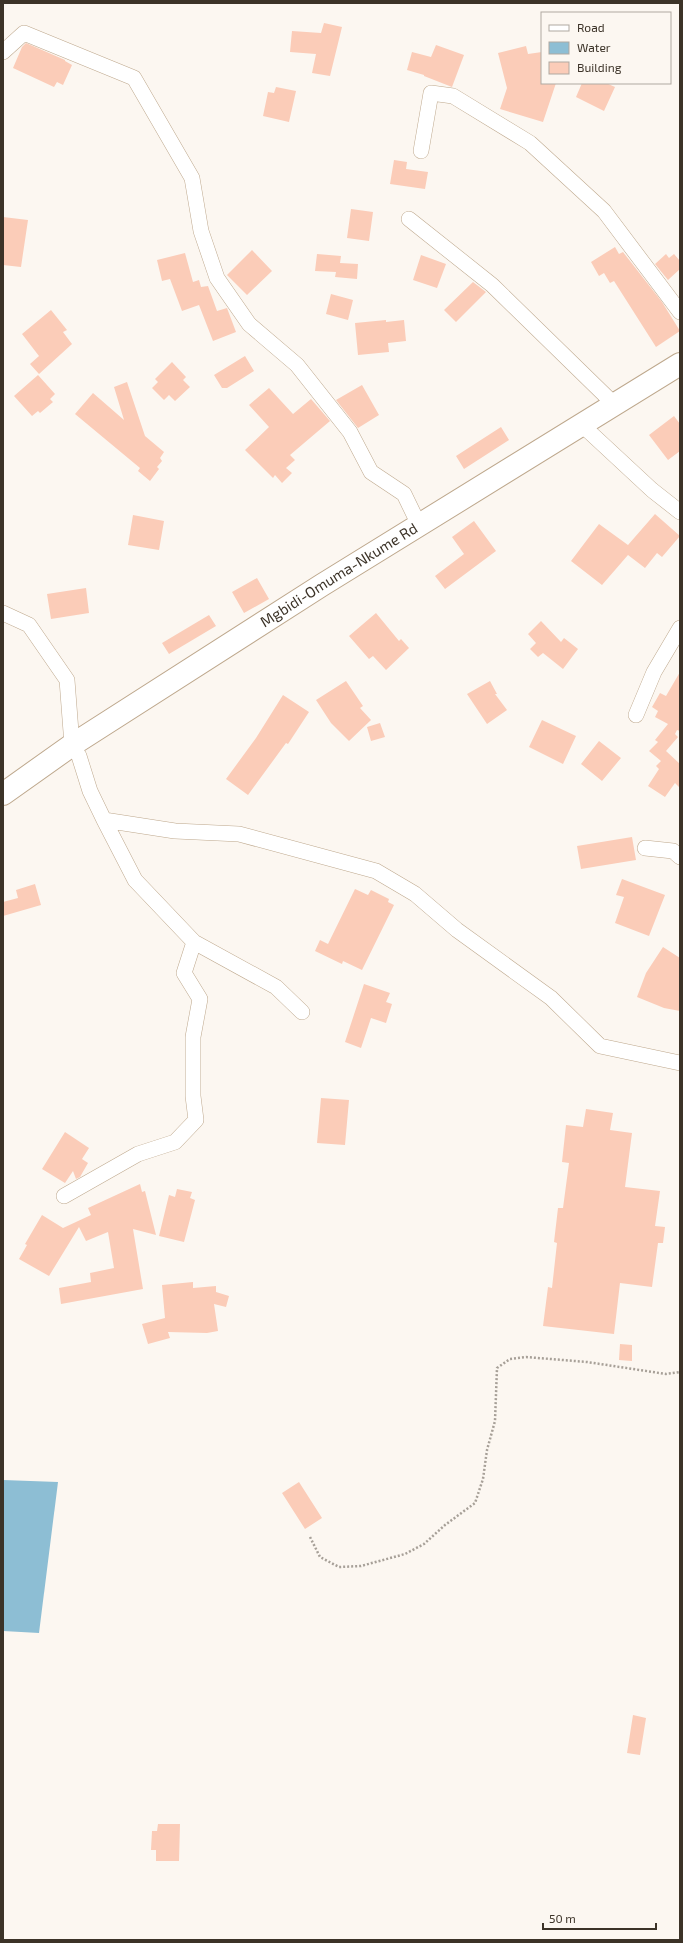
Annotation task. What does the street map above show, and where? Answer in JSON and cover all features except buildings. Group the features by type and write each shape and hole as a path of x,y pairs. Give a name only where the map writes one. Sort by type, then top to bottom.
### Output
{"street":[{"path":"3,52 24,33 134,78 192,178 201,232 217,278 249,324 297,365 350,432 371,472 404,494 419,525"},
{"path":"421,150 431,93 453,96 530,143 604,211 680,312"},
{"path":"409,219 492,285 615,405"},
{"name":"Mgbidi-Omuma-Nkume Rd","path":"3,794 72,745 419,525 680,364"},
{"path":"582,425 652,490 680,512"},
{"path":"3,613 29,625 67,680 72,745 79,756 90,791 135,880 194,942 276,987 302,1012"},
{"path":"636,715 654,672 680,628"},
{"path":"104,820 175,831 239,834 376,871 415,894 457,930 550,998 600,1046 680,1063"},
{"path":"645,848 673,851 680,857"},
{"path":"64,1196 138,1154 175,1142 196,1120 193,1096 193,1037 200,999 184,973 194,942"}],"path":[{"path":"310,1536 320,1557 339,1567 361,1566 405,1554 424,1544 445,1524 475,1503 483,1479 487,1450 495,1421 497,1368 510,1359 526,1357 556,1359 587,1362 666,1374 680,1372"}],"water":[{"path":"3,1480 58,1482 39,1633 3,1631"}]}
